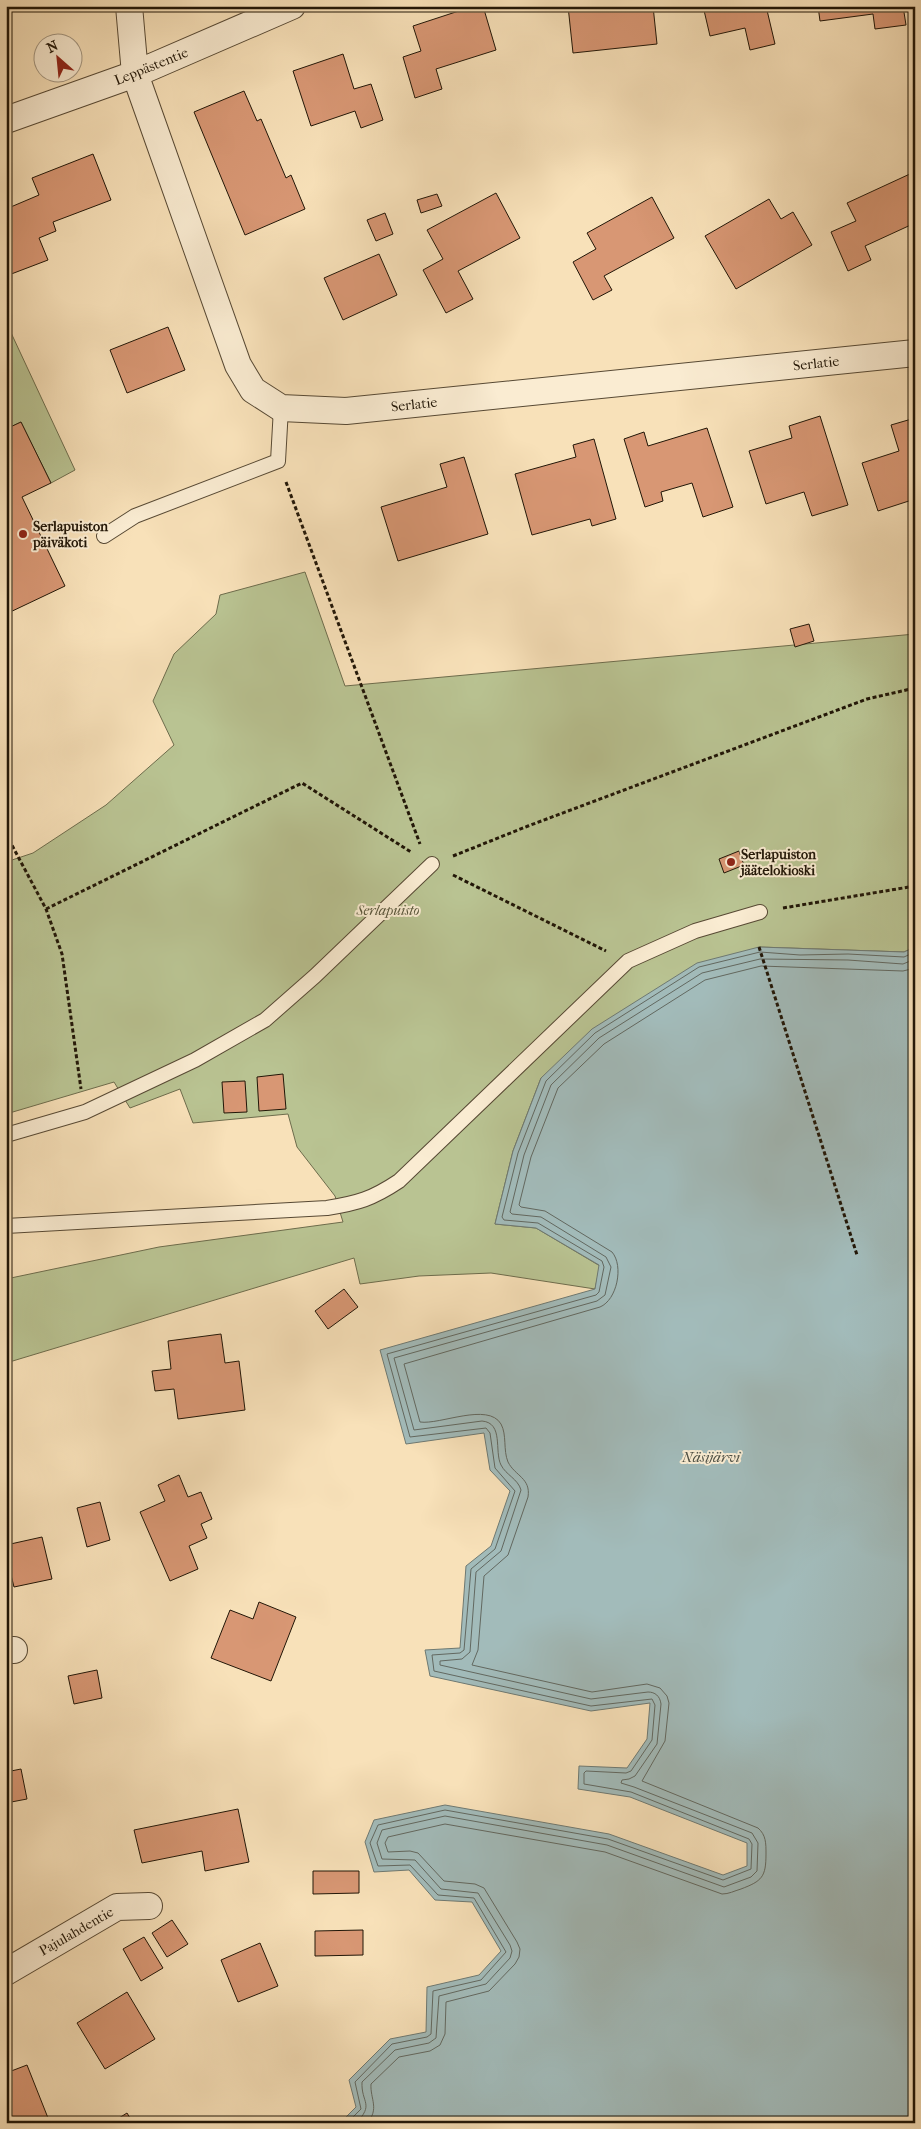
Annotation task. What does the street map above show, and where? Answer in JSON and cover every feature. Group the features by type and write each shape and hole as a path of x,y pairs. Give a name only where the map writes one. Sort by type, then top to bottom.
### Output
{"street":[{"path":"129,6 135,74 238,366 253,390 281,408"},
{"name":"Leppästentie","path":"6,120 135,74 292,6"},
{"name":"Serlatie","path":"281,408 346,411 915,353"},
{"name":"Pajulahdentie","path":"6,1972 117,1906 149,1906"}],"lane":[{"path":"104,536 136,516 278,461 281,408"},
{"path":"6,1135 85,1112 195,1060 265,1020 315,976 432,864"},
{"path":"6,1226 328,1208 356,1203 377,1196 399,1181 628,961 695,931 760,912"}],"path":[{"path":"278,461 423,852 432,864"},
{"path":"432,864 867,699 915,688"},
{"path":"46,908 302,783 432,864 628,961"},
{"path":"6,834 46,908 62,954 85,1112"},
{"path":"760,912 915,886"},
{"path":"759,947 857,1255"}],"green space":[{"path":"6,322 75,470 51,483 21,422 6,429"},
{"name":"Serlapuisto","path":"305,572 345,686 915,634 915,947 904,952 759,947 541,1078 513,1151 495,1224 536,1228 600,1266 595,1289 491,1273 419,1276 360,1284 354,1258 6,1363 6,1279 159,1247 343,1222 335,1196 297,1147 288,1114 193,1123 180,1089 130,1108 114,1082 6,1114 6,862 33,853 106,805 174,745 153,701 174,654 216,614 220,595"}],"water":[{"name":"Näsijärvi","path":"759,947 904,952 915,947 915,2123 340,2123 356,2107 349,2080 390,2039 426,2032 427,1987 479,1975 501,1951 472,1902 435,1900 409,1870 374,1872 365,1842 374,1820 445,1805 609,1834 723,1875 747,1866 747,1843 630,1797 578,1789 579,1766 627,1768 647,1739 650,1703 591,1711 430,1676 425,1650 460,1648 466,1566 491,1546 510,1491 490,1470 484,1433 406,1444 380,1350 595,1289 599,1265 536,1228 495,1224 513,1151 541,1078 592,1029 697,963"}],"building":[{"path":"474,6 483,6 496,50 436,69 442,89 415,98 403,57 421,51 413,26"},
{"path":"568,6 653,6 657,44 573,53"},
{"path":"703,6 750,6 751,9 766,6 775,44 750,50 745,28 710,36"},
{"path":"818,6 903,6 906,25 875,29 873,14 820,21"},
{"path":"343,54 354,89 371,84 383,120 361,128 355,111 311,126 293,71"},
{"path":"244,91 257,121 261,119 286,178 291,175 305,209 245,235 194,112"},
{"path":"93,154 111,200 53,222 56,231 39,238 48,260 6,276 6,209 39,195 32,178"},
{"path":"912,173 915,180 915,223 865,246 871,260 848,271 831,232 856,221 847,203"},
{"path":"496,193 520,238 458,271 473,299 446,313 423,270 443,259 427,230"},
{"path":"437,194 442,206 421,213 417,200"},
{"path":"652,197 674,238 604,276 612,290 593,300 573,262 596,249 587,233"},
{"path":"769,199 781,219 793,212 812,245 736,289 705,236"},
{"path":"385,213 393,234 376,241 367,220"},
{"path":"379,254 397,295 343,320 324,278"},
{"path":"168,327 185,370 127,393 110,350"},
{"path":"820,416 848,505 812,516 804,492 766,504 749,451 792,438 789,426"},
{"path":"915,418 915,499 878,511 862,463 899,451 891,425"},
{"path":"21,422 51,483 22,497 65,586 6,614 6,429"},
{"path":"707,428 733,507 703,517 692,483 661,492 663,501 645,507 624,439 644,432 648,446"},
{"path":"594,439 616,519 592,526 590,519 532,535 515,474 576,457 573,445"},
{"path":"464,457 488,534 398,561 381,507 447,487 440,464"},
{"path":"809,624 814,641 795,647 790,629"},
{"name":"Serlapuiston jäätelokioski","path":"739,851 744,865 724,873 719,859"},
{"path":"283,1074 286,1109 259,1111 257,1077"},
{"path":"245,1081 247,1112 224,1113 222,1082"},
{"path":"344,1289 358,1307 328,1329 315,1311"},
{"path":"221,1334 225,1363 239,1361 245,1410 178,1419 174,1389 155,1391 152,1371 171,1369 168,1341"},
{"path":"179,1475 188,1497 201,1492 212,1519 201,1524 207,1538 189,1546 198,1569 170,1581 140,1512 165,1501 158,1485"},
{"path":"100,1502 110,1540 87,1547 77,1508"},
{"path":"42,1537 52,1579 14,1587 9,1567 6,1568 6,1545"},
{"path":"259,1602 296,1617 271,1681 211,1658 230,1610 253,1619"},
{"path":"97,1670 102,1698 74,1704 68,1676"},
{"path":"21,1769 27,1799 6,1803 6,1772"},
{"path":"238,1809 249,1862 205,1871 202,1851 142,1863 134,1830"},
{"path":"313,1871 359,1871 359,1893 313,1894"},
{"path":"6,1898 10,1929 6,1930"},
{"path":"172,1920 188,1944 167,1957 152,1933"},
{"path":"363,1930 363,1955 315,1956 315,1931"},
{"path":"144,1937 163,1968 141,1981 123,1949"},
{"path":"260,1943 278,1986 238,2002 221,1960"},
{"path":"127,1992 155,2039 105,2069 77,2023"},
{"path":"27,2065 50,2123 6,2123 6,2073"},
{"path":"127,2113 133,2123 111,2123"}],"place":[{"name":"Serlapuiston päiväkoti","path":"23,534"},
{"name":"Serlapuiston jäätelokioski","path":"731,862"}]}
